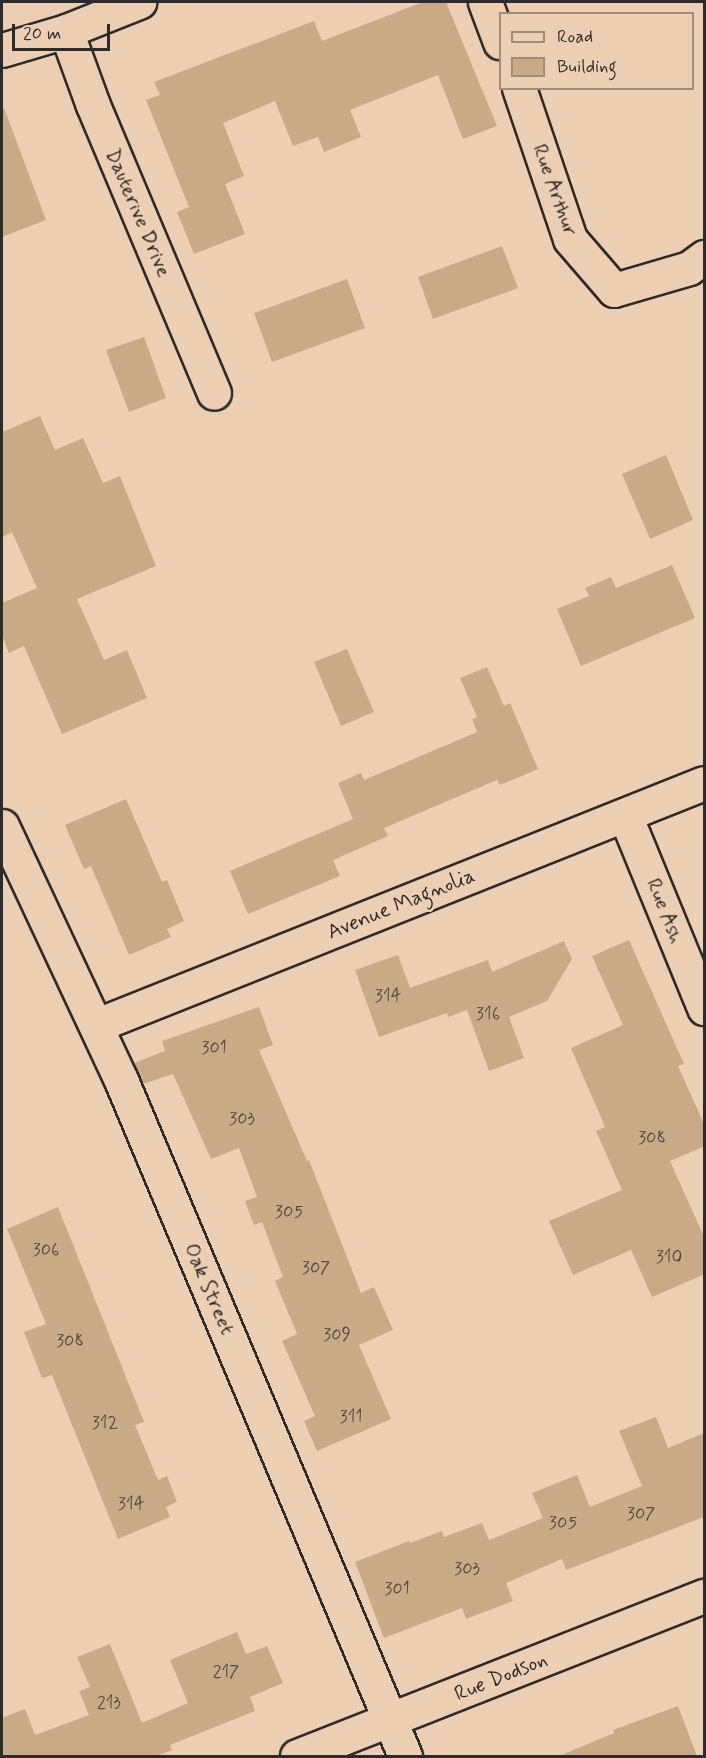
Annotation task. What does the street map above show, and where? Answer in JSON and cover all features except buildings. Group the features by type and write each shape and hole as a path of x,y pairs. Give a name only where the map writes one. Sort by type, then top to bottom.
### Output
{"street":[{"path":"2,50 66,31 139,2"},
{"path":"485,2 499,37"},
{"name":"Dauterive Drive","path":"66,31 93,105 214,393"},
{"name":"Rue Arthur","path":"520,90 570,239 614,290 689,268 705,257"},
{"name":"Avenue Magnolia","path":"97,1025 705,783"},
{"name":"Rue Ash","path":"625,815 705,1008"},
{"name":"Oak Street","path":"2,826 97,1025 405,1756"},
{"name":"Rue Dodson","path":"297,1756 705,1596"}]}
